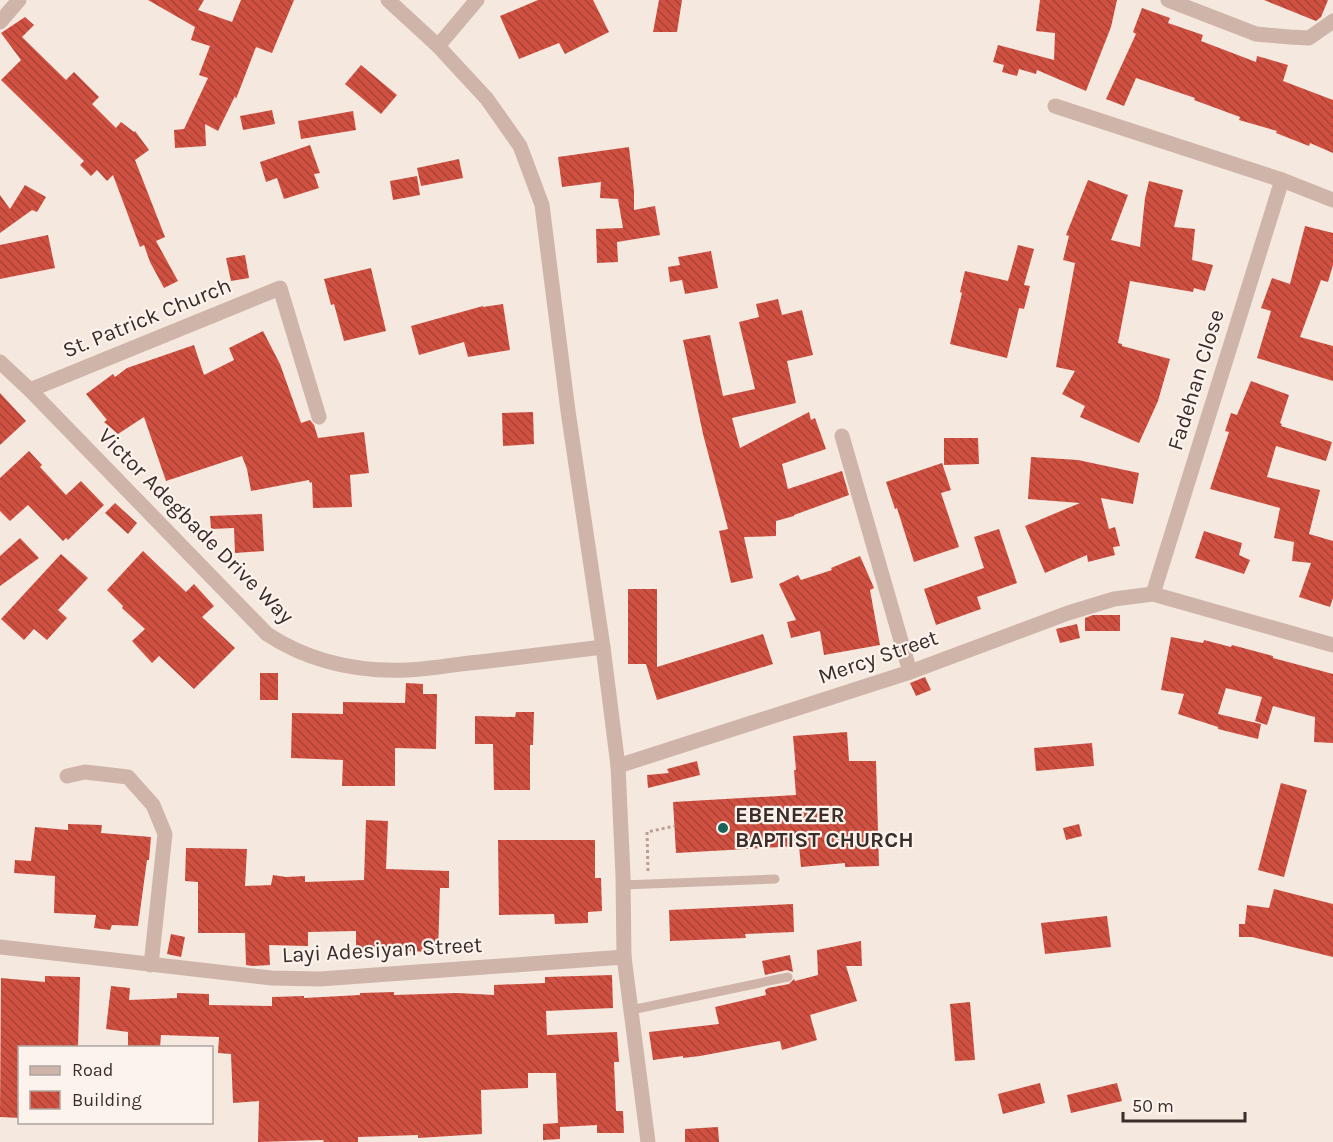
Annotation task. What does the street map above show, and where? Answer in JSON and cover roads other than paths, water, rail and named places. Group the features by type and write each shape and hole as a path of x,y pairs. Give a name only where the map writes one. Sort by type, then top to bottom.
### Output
{"street":[{"path":"0,22 19,0"},
{"path":"388,0 438,46 487,99 520,146 542,205 568,411 618,766 624,957 648,1142"},
{"path":"438,46 477,0"},
{"path":"1168,0 1256,34 1310,38 1333,21"},
{"path":"1055,106 1282,180 1333,200"},
{"name":"Fadehan Close","path":"1153,594 1282,180"},
{"name":"St. Patrick Church","path":"30,390 280,288 319,417"},
{"name":"Victor Adegbade Drive Way","path":"0,362 267,634 285,645 310,656 335,663 373,669 408,670 603,647"},
{"path":"842,436 910,672"},
{"path":"1153,594 1333,645"},
{"name":"Mercy Street","path":"618,766 910,672 1068,613 1114,600 1153,594"},
{"path":"67,776 85,772 128,777 153,805 165,834 151,965"},
{"name":"Layi Adesiyan Street","path":"0,946 272,978 320,979 624,957"}],"lane":[{"path":"623,885 775,879"},
{"path":"631,1010 788,977"}],"place":[{"name":"EBENEZER BAPTIST CHURCH","path":"723,828"}]}
